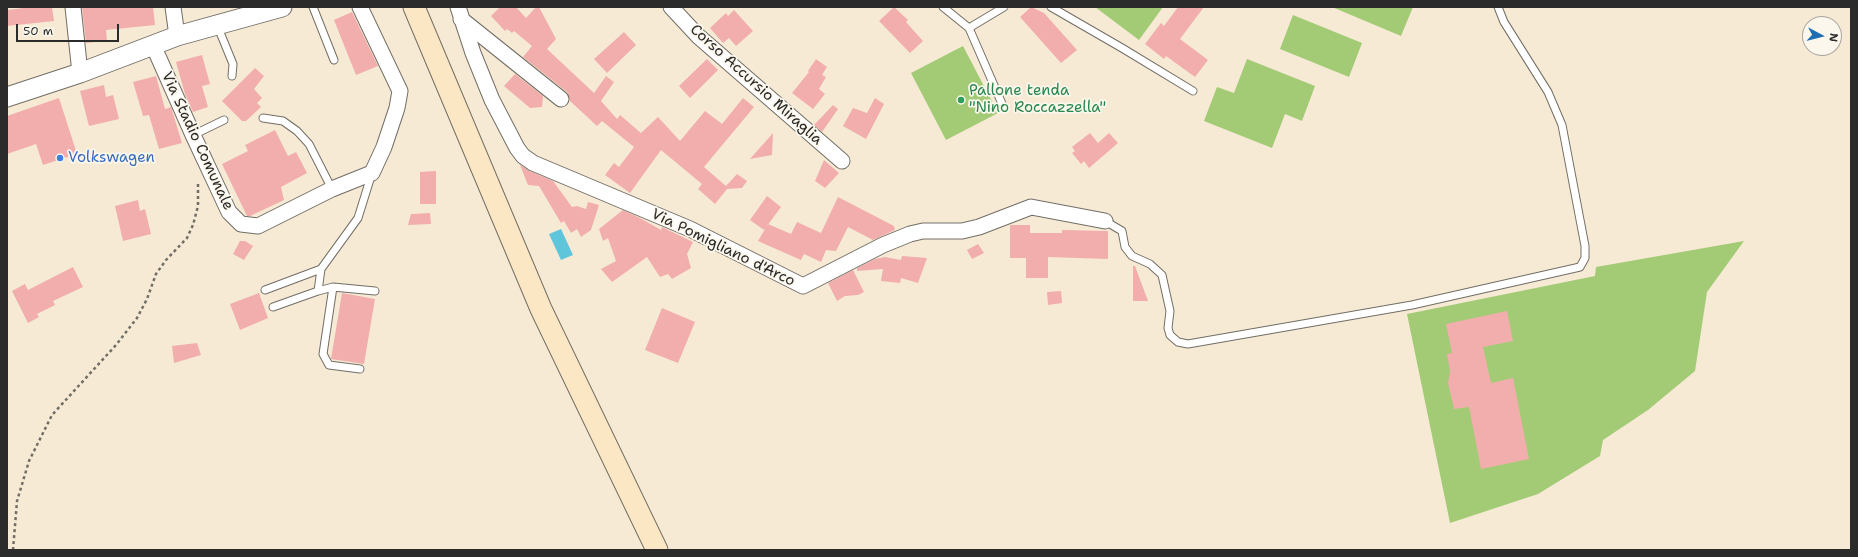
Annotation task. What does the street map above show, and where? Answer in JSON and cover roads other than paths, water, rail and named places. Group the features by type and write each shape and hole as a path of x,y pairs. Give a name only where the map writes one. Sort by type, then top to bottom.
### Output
{"main road":[{"path":"414,7 550,327 657,550"}],"street":[{"path":"73,7 80,73"},
{"path":"173,7 177,36"},
{"path":"7,97 80,73 177,36 263,10 282,7"},
{"path":"360,7 400,91 397,108 384,147 372,173"},
{"name":"Corso Accursio Miraglia","path":"671,7 698,36 842,161"},
{"path":"460,13 561,99"},
{"name":"Via Pomigliano d'Arco","path":"460,13 492,100 517,148 523,156 533,163 690,229 803,286 876,248 910,234 923,231 962,231 979,227 1030,207 1105,220"},
{"name":"Via Stadio Comunale","path":"153,45 192,135 229,212 241,224 258,226 332,189 372,173"}],"lane":[{"path":"313,7 334,60"},
{"path":"943,7 969,28 1003,106"},
{"path":"969,28 1004,7"},
{"path":"1051,7 1122,48 1193,92"},
{"path":"1105,220 1122,231 1124,247 1132,256 1150,264 1162,275 1170,311 1168,328 1170,335 1178,342 1188,344 1412,305 1580,267 1585,258 1585,246 1562,125 1548,92 1504,22 1498,7"},
{"path":"217,25 233,64 232,76"},
{"path":"263,118 283,121 297,131 309,144 332,189"},
{"path":"192,135 224,120"},
{"path":"318,291 321,269 358,218 372,173"},
{"path":"265,290 321,269"},
{"path":"333,287 324,354 329,365 360,369"},
{"path":"273,307 333,287 375,291"}],"water":[{"path":"561,229 573,255 561,260 549,234"}],"place":[{"name":"Pallone tenda \"Nino Roccazzella\"","path":"961,100"},
{"name":"Volkswagen","path":"60,158"}]}
